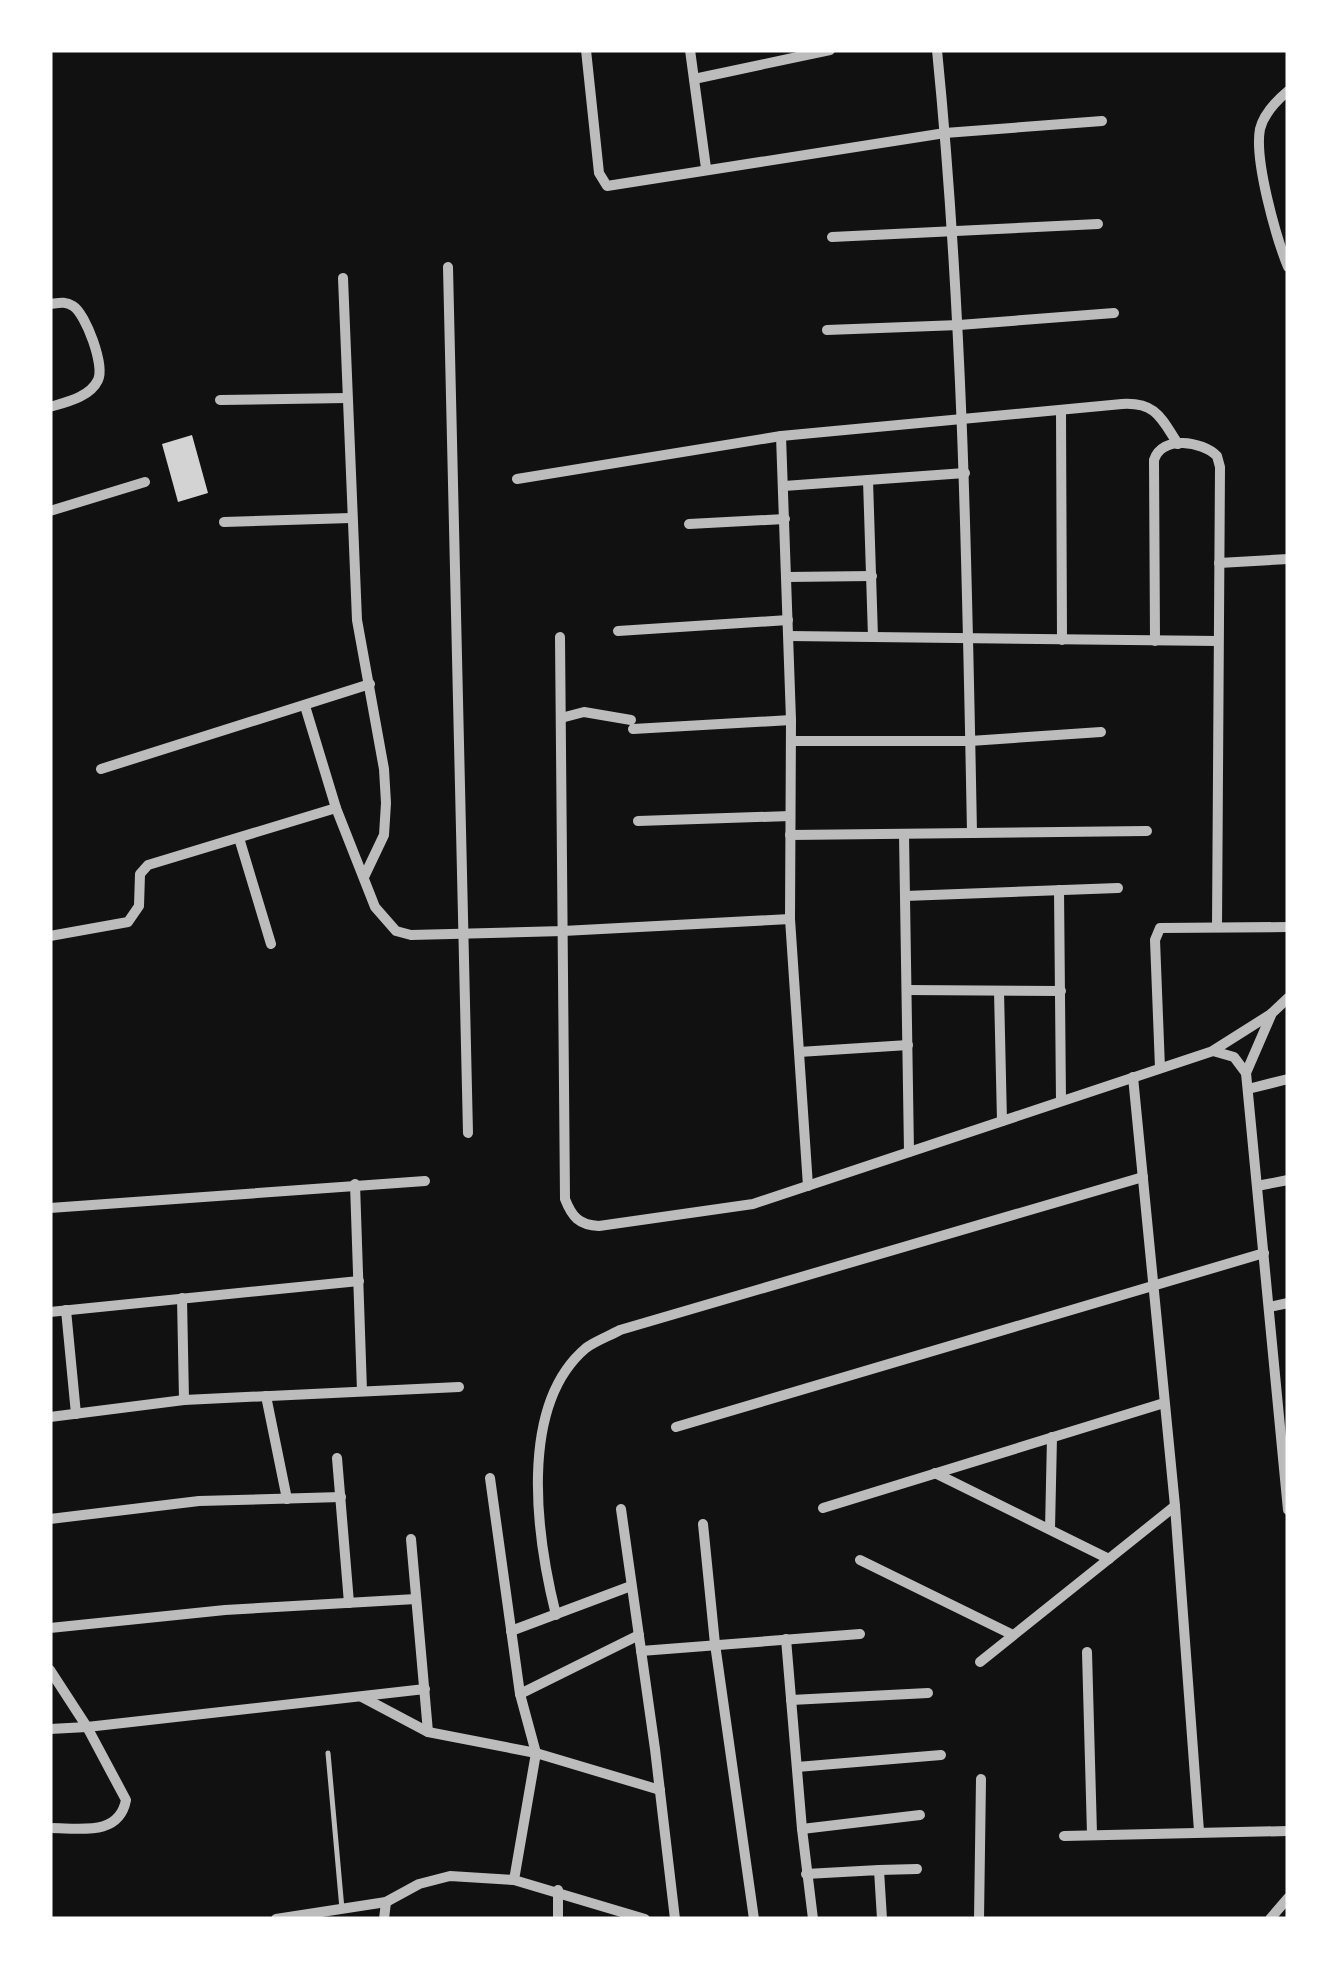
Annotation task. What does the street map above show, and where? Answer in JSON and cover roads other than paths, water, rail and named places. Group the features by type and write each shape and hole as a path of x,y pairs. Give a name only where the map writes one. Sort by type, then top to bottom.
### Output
{"street":[{"path":"586,50 603,183 616,186 706,168 945,133 1102,121"},
{"path":"690,50 706,168"},
{"path":"694,79 830,50"},
{"path":"936,50 954,230 964,419 972,834"},
{"path":"1288,92 1268,111 1259,145 1276,230 1288,267"},
{"path":"832,237 1098,224"},
{"path":"448,267 468,1134"},
{"path":"342,278 356,620 384,769 386,818 384,835 364,877"},
{"path":"50,304 66,302 85,317 100,378 89,392 50,407"},
{"path":"827,330 1114,314"},
{"path":"220,400 347,398"},
{"path":"516,479 781,436 1122,404 1146,405 1155,411 1178,444"},
{"path":"1061,412 1062,640"},
{"path":"781,436 791,720 790,918 808,1186"},
{"path":"1154,641 1154,460 1157,451 1166,445 1200,445 1217,456 1220,467 1216,927"},
{"path":"784,486 965,473"},
{"path":"868,480 874,637"},
{"path":"50,512 146,482"},
{"path":"224,522 351,518"},
{"path":"689,524 786,519"},
{"path":"1219,563 1288,559"},
{"path":"787,577 872,576"},
{"path":"618,631 788,620"},
{"path":"560,636 565,1199 571,1214 586,1225 723,1211 808,1186 1213,1051 1272,1013 1288,998"},
{"path":"788,636 1218,642"},
{"path":"101,770 370,684"},
{"path":"305,706 336,808 376,907 396,931 411,935 562,931 790,918"},
{"path":"561,718 584,712 632,725 791,720"},
{"path":"791,741 970,740 1101,732"},
{"path":"50,936 128,922 139,906 140,874 148,865 336,808"},
{"path":"638,821 790,816"},
{"path":"790,836 1148,832"},
{"path":"904,834 910,1152"},
{"path":"239,838 271,944"},
{"path":"905,896 1118,888"},
{"path":"1059,890 1061,1101"},
{"path":"1160,1068 1156,933 1160,928 1288,928"},
{"path":"907,990 1061,991"},
{"path":"998,991 1002,1121"},
{"path":"1246,1073 1272,1013"},
{"path":"799,1052 908,1045"},
{"path":"1213,1051 1234,1057 1246,1073 1269,1307 1282,1381 1288,1510"},
{"path":"1133,1078 1174,1506 1198,1831"},
{"path":"1248,1089 1288,1079"},
{"path":"556,1615 540,1535 538,1449 545,1412 586,1348 620,1330 1143,1177"},
{"path":"50,1208 425,1180"},
{"path":"1257,1186 1288,1180"},
{"path":"355,1184 362,1390"},
{"path":"676,1427 1264,1252"},
{"path":"50,1312 358,1281"},
{"path":"182,1298 184,1400"},
{"path":"1269,1307 1288,1302"},
{"path":"66,1310 76,1414"},
{"path":"50,1417 184,1400 459,1388"},
{"path":"266,1396 287,1498"},
{"path":"822,1508 1164,1403"},
{"path":"1050,1529 1052,1437"},
{"path":"337,1458 349,1603"},
{"path":"935,1472 1109,1558"},
{"path":"490,1478 520,1694 536,1753 514,1880"},
{"path":"50,1519 199,1501 341,1497"},
{"path":"980,1662 1174,1506"},
{"path":"621,1509 675,1919"},
{"path":"703,1524 714,1644 754,1919"},
{"path":"411,1539 428,1732"},
{"path":"860,1560 1013,1636"},
{"path":"511,1631 631,1586"},
{"path":"50,1628 225,1610 416,1599"},
{"path":"520,1694 639,1634"},
{"path":"641,1650 860,1634"},
{"path":"786,1639 806,1874 814,1919"},
{"path":"1087,1652 1092,1834"},
{"path":"50,1670 122,1787 126,1800 124,1811 110,1826 50,1828"},
{"path":"50,1728 86,1728 424,1689"},
{"path":"791,1700 928,1693"},
{"path":"360,1696 428,1732 536,1753 660,1790"},
{"path":"796,1767 941,1755"},
{"path":"980,1919 982,1779"},
{"path":"802,1829 920,1815"},
{"path":"1064,1836 1288,1831"},
{"path":"806,1874 916,1869"},
{"path":"879,1870 882,1919"},
{"path":"276,1919 386,1902 419,1884 450,1876 514,1880 645,1919"},
{"path":"558,1890 558,1919"},
{"path":"1270,1919 1284,1911 1288,1898"},
{"path":"384,1919 386,1902"}],"lane":[{"path":"328,1754 342,1908"}]}
